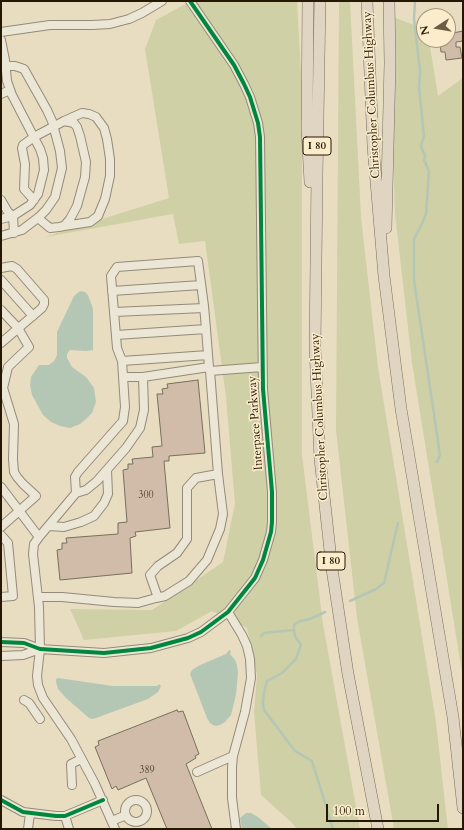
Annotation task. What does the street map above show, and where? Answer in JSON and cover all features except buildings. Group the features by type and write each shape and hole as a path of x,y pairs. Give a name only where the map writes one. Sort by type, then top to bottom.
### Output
{"highway":[{"path":"308,1 307,129 316,290"},
{"name":"Christopher Columbus Highway","path":"320,1 315,348 320,458 332,569 348,674 378,829"},
{"name":"Christopher Columbus Highway","path":"367,1 373,146 384,276 402,409 453,717 463,808"},
{"path":"384,276 388,162 389,1"}],"street":[{"path":"1,32 50,25 110,24 129,19 162,1"},
{"name":"Interpace Parkway","path":"1,642 24,643 40,649 104,653 151,648 188,638 215,623 228,612 255,578 260,569 271,532 272,492 262,389 261,149 258,123 250,97 237,71 190,1"},
{"path":"1,40 7,81 43,158 44,170 40,190 30,205 13,216 1,219"},
{"path":"1,236 22,230 46,210 55,197 60,178 62,159 47,110 24,69 15,66 6,66"},
{"path":"1,94 10,90"},
{"path":"34,200 24,189 25,164 22,148 25,142 82,113 89,114 100,121 107,139 110,176 105,199 98,216 90,222 55,228 50,228 38,218"},
{"path":"64,121 74,123 77,127 84,149 86,162 86,177 79,200 70,219 64,226"},
{"path":"1,200 8,212 13,216 14,233"},
{"path":"38,597 138,602 165,596 189,581 207,560 220,529 223,514 218,474 204,308 198,261 116,267 111,276 116,335 124,377 125,407 123,421 78,472 76,477 76,493"},
{"path":"1,268 12,266 17,269 44,300 42,308 1,343"},
{"path":"1,280 32,316"},
{"path":"112,291 201,285"},
{"path":"114,312 204,308"},
{"path":"1,310 18,328 29,347 8,367 4,388 14,424 14,472 20,481 36,496 1,527"},
{"path":"116,335 206,329"},
{"path":"122,361 208,355"},
{"path":"124,377 143,377 209,369 262,366"},
{"path":"115,829 71,739 44,698 38,685 37,676 40,649 38,597 33,554 34,544 76,493 86,490 107,470 126,448 140,428 144,410 143,377"},
{"path":"49,526 64,527 94,516 104,503 108,494 107,470"},
{"path":"156,598 157,595 150,575 158,566 176,553 187,539 187,488 196,478 218,474"},
{"path":"1,487 39,537"},
{"path":"1,535 8,543 13,596 1,597"},
{"path":"228,612 247,646 250,659 251,678 245,712 233,756 231,779 233,817 236,829"},
{"name":"Interpace Parkway","path":"1,656 23,654 40,649"},
{"path":"24,700 29,703 40,720"},
{"path":"197,772 233,756"},
{"path":"72,785 71,764 81,759"},
{"path":"1,800 23,812 65,816 102,800"},
{"path":"28,829 30,813"},
{"path":"112,821 126,815"},
{"path":"65,816 69,829"}],"green space":[{"path":"191,1 297,1 302,92 302,455 323,624 360,829 297,829 261,795 254,712 257,675 247,628 212,611 176,631 84,640 70,609 152,610 223,562 235,504 226,397 205,241 179,244 173,214 45,237 169,198 145,49 156,20"},
{"path":"339,1 350,1 361,217 378,367 436,722 448,829 394,829 357,618 336,430"},
{"path":"388,15 416,26 416,48 430,48 438,96 463,78 463,679 412,363 395,214"}],"shaded area":[{"path":"80,291 85,292 88,295 93,309 93,350 70,350 67,354 67,358 72,367 86,377 94,388 96,402 92,413 86,419 80,424 70,428 51,422 43,415 32,395 30,385 31,377 39,365 49,365 54,361 57,355 57,332 74,296"},
{"path":"229,650 231,651 230,654 237,665 238,673 236,695 231,715 225,722 215,726 210,723 207,718 190,674 192,670 200,665 226,654"},
{"path":"58,678 113,686 157,686 159,684 161,686 158,692 148,699 93,719 89,718 58,689 56,679"},
{"path":"246,813 251,813 258,817 272,829 242,829 240,818"}],"waterway":[{"path":"415,1 414,19 420,71 419,87 424,136 421,146 425,156 424,160 429,171 426,214 414,239 414,280 440,455 437,462"},
{"path":"350,601 376,589 384,583 398,523"},
{"path":"325,612 310,619 300,621 294,625 295,636 301,645 296,659 282,673 267,681 263,703 264,710 295,751 312,761 333,829"},
{"path":"261,636 264,633 293,630"}],"cycle path":[{"path":"1,642 24,643 40,649 104,653 151,648 188,638 201,632 228,612 255,578 263,560 271,532 272,492 263,389 260,137 258,123 250,97 244,84 234,65 190,1"},
{"path":"1,800 23,812 56,816 65,816 103,800"}]}
